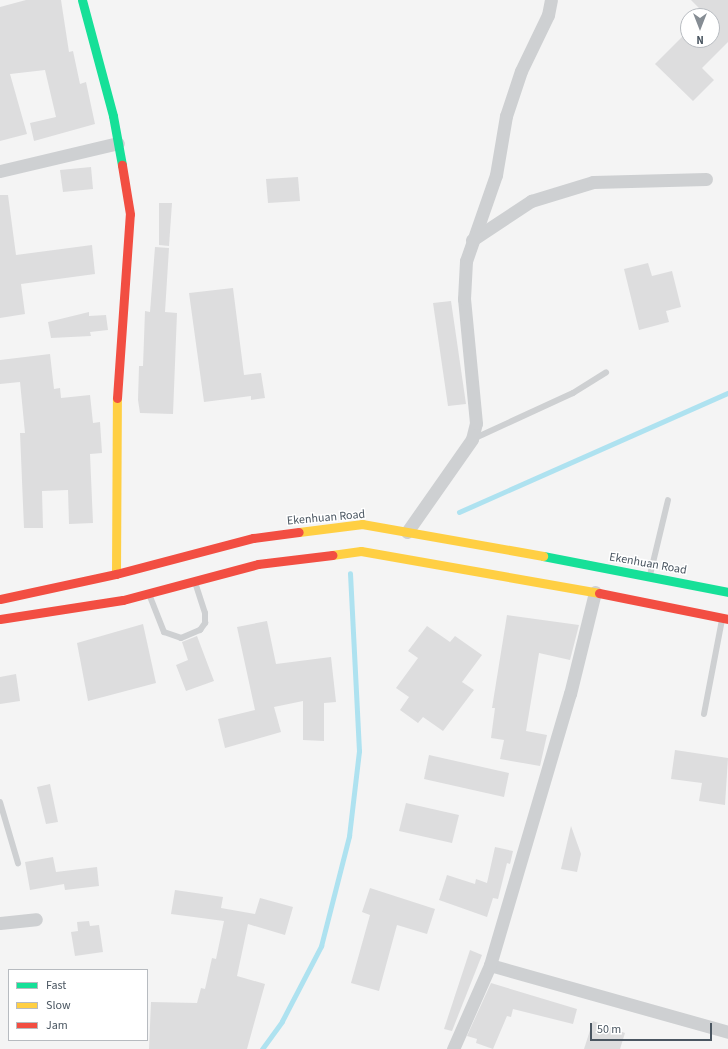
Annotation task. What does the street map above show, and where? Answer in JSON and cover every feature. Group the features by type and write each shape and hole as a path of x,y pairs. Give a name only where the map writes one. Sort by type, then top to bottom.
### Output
{"main road":[{"path":"82,0 118,143 130,214 118,397 116,574"},
{"name":"Ekenhuan Road","path":"0,599 116,574 253,538 362,524 650,575 728,592"},
{"path":"0,619 148,593 258,564 361,551 595,592 725,619"}],"street":[{"path":"407,532 472,439 476,410 464,299 466,261 472,240 496,175 506,116 521,71 548,15 551,0"},
{"path":"0,171 118,143"},
{"path":"472,240 531,201 593,182 706,179"},
{"path":"453,1049 490,966 570,694 595,592"},
{"path":"0,923 36,919"},
{"path":"490,966 728,1032"}],"lane":[{"path":"472,439 573,393 606,372"},
{"path":"650,575 668,500"},
{"path":"148,593 164,632 181,638 200,630 205,623 205,613 194,581"},
{"path":"704,714 725,619"},
{"path":"0,802 18,863"}],"building":[{"path":"26,0 61,0 69,52 73,51 80,84 86,82 95,124 34,141 30,123 56,117 45,70 10,74 27,134 0,141 0,7"},
{"path":"691,0 728,0 728,42 702,68 714,80 693,101 655,64 680,39 680,48 720,48 720,8 699,8"},
{"path":"91,167 93,189 63,192 60,170"},
{"path":"298,177 300,201 268,203 266,179"},
{"path":"0,195 8,195 16,255 92,245 95,274 21,284 25,314 0,318"},
{"path":"159,203 172,203 169,246 159,245"},
{"path":"155,247 169,248 165,312 177,313 173,414 140,413 138,400 139,366 143,366 145,311 150,312"},
{"path":"648,263 652,276 672,271 681,307 666,311 669,322 639,330 624,269"},
{"path":"233,288 244,375 261,373 265,398 251,400 251,396 204,402 189,293"},
{"path":"451,301 466,404 448,406 433,303"},
{"path":"89,312 89,316 106,315 108,330 90,332 91,336 51,338 48,322"},
{"path":"50,354 54,389 60,388 61,398 90,395 93,423 100,422 102,453 90,454 93,523 69,524 68,490 42,491 43,528 24,528 20,433 25,433 20,382 0,384 0,360"},
{"path":"507,615 579,625 570,660 539,653 526,731 547,735 540,766 500,759 504,740 491,738 495,708 492,708"},
{"path":"267,621 276,664 331,657 336,702 324,703 324,741 303,740 303,701 274,707 281,732 225,748 218,719 255,710 237,627"},
{"path":"143,624 156,683 88,701 77,643"},
{"path":"427,626 450,642 455,636 482,655 462,682 474,690 443,731 423,717 418,723 400,710 409,697 396,688 418,658 408,651"},
{"path":"197,636 214,681 186,691 176,665 188,660 182,642"},
{"path":"16,674 20,701 0,704 0,677"},
{"path":"675,750 728,758 725,805 699,801 702,783 671,779"},
{"path":"429,755 509,773 504,797 424,779"},
{"path":"50,784 58,822 46,824 37,787"},
{"path":"406,803 459,815 452,843 399,831"},
{"path":"571,826 581,854 577,872 561,869"},
{"path":"495,847 513,851 510,864 507,863 498,899 493,898 487,917 439,900 447,875 475,884 476,879 487,883"},
{"path":"53,857 56,872 97,867 99,886 65,890 64,884 30,890 25,862"},
{"path":"370,888 435,909 427,934 397,925 379,991 351,983 370,915 362,912"},
{"path":"175,890 223,897 221,908 255,914 260,898 293,907 285,935 248,924 237,976 265,984 247,1049 149,1049 151,1002 197,1003 201,988 205,989 212,958 216,959 224,921 171,914"},
{"path":"89,921 90,926 99,925 103,952 75,956 71,932 78,931 77,922"},
{"path":"470,950 482,955 452,1031 444,1029"},
{"path":"491,983 577,1009 573,1024 513,1009 511,1017 507,1016 493,1049 476,1043 477,1039 467,1036"},
{"path":"593,1021 625,1033 620,1049 584,1049"}],"waterway":[{"path":"459,512 728,393"},
{"path":"262,1049 282,1021 321,946 349,836 359,751 350,573"}],"traffic: fast":[{"path":"82,0 113,116 122,165"},
{"path":"543,556 728,592"}],"traffic: slow":[{"path":"116,574 117,398"},
{"path":"299,532 362,524 543,556"},
{"path":"332,555 361,551 599,593"}],"traffic: jam":[{"path":"117,398 130,214 122,165"},
{"path":"0,599 116,574 253,538 299,532"},
{"path":"0,619 123,600 258,564 332,555"},
{"path":"599,593 728,619"}]}
